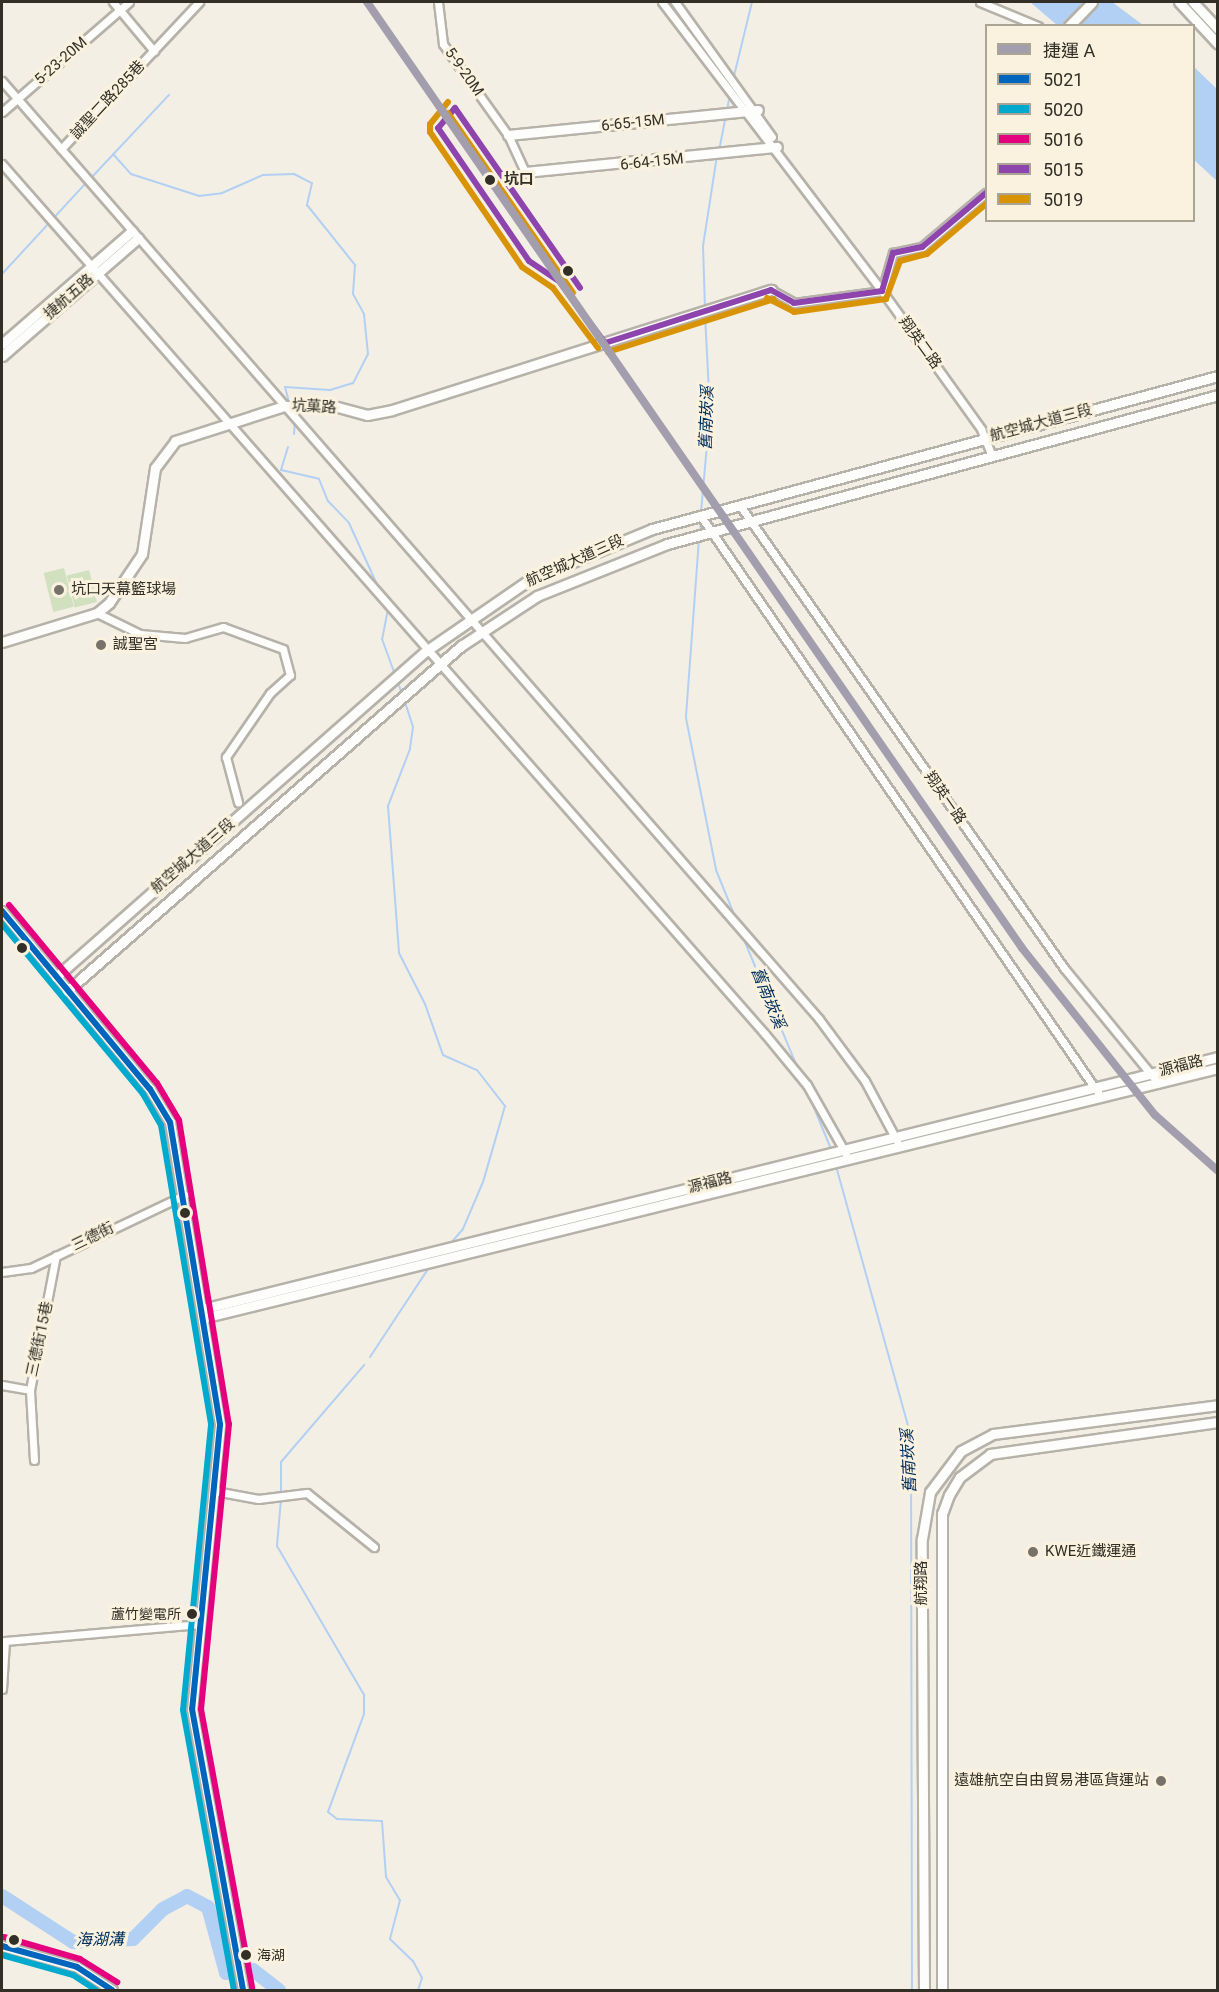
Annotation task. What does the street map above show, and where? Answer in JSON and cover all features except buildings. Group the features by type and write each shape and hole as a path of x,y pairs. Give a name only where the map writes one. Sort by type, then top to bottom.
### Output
{"street":[{"path":"113,2 154,51"},
{"name":"5-23-20M","path":"2,112 129,2"},
{"name":"誠聖二路285巷","path":"61,149 199,2"},
{"name":"5-9-20M","path":"438,2 444,44 508,135 525,172"},
{"name":"翔英二路","path":"662,2 745,112 777,147 882,291 986,438 992,456"},
{"name":"翔英二路","path":"675,2 758,110 777,147"},
{"path":"980,2 1033,24"},
{"path":"1071,24 1092,2"},
{"path":"1180,2 1218,44"},
{"path":"1193,2 1218,29"},
{"path":"2,81 819,1019 865,1081 897,1142"},
{"name":"6-65-15M","path":"508,135 758,110"},
{"name":"6-64-15M","path":"525,172 777,147"},
{"path":"2,164 426,651 789,1062 849,1160"},
{"path":"771,290 794,303 882,291 893,254 922,247 985,195"},
{"name":"捷航五路","path":"2,344 135,235"},
{"name":"捷航五路","path":"2,356 94,268"},
{"name":"坑菓路","path":"97,614 142,554 152,478 162,451 175,441 228,422 284,406 334,406 366,414 392,410 691,318 771,290"},
{"name":"航空城大道三段","path":"56,977 426,651 469,618 572,559 700,515 741,507 1218,376"},
{"name":"航空城大道三段","path":"67,991 439,665 481,631 584,574 713,531 1218,395"},
{"name":"翔英一路","path":"741,507 755,520 1064,968 1158,1083"},
{"path":"700,515 1101,1097"},
{"path":"2,642 97,614 140,634 185,638 223,627 283,649 290,675 270,693 226,757 238,802"},
{"path":"2,911 160,1102 170,1122 184,1195 220,1425 192,1709 243,1990"},
{"name":"源福路","path":"203,1314 849,1160 897,1142 1096,1087 1218,1057"},
{"name":"源福路","path":"203,1314 844,1150 897,1142 1101,1097 1218,1068"},
{"name":"三德街","path":"2,1272 31,1268 184,1195"},
{"name":"三德街15巷","path":"34,1460 30,1390 56,1255"},
{"path":"2,1385 30,1390"},
{"name":"航翔路","path":"924,1990 922,1539 930,1492 961,1451 993,1434 1218,1405"},
{"name":"航翔路","path":"942,1990 942,1514 949,1495 960,1477 990,1454 1218,1422"},
{"path":"215,1491 258,1499 307,1493 374,1547"},
{"path":"2,1689 5,1641 200,1624"},
{"path":"2,1946 77,1967 112,1990"}],"green space":[{"name":"坑口天幕籃球場","path":"64,568 74,607 53,612 44,573"},
{"path":"89,570 97,602 75,608 67,576"}],"water":[{"path":"1030,2 1112,2 1142,24 1056,24"},
{"path":"1195,68 1217,89 1217,181 1195,161"}],"waterway":[{"name":"舊南崁溪","path":"733,80 752,2"},
{"path":"91,178 169,95"},
{"name":"舊南崁溪","path":"727,110 730,95"},
{"name":"舊南崁溪","path":"719,151 726,115"},
{"path":"113,154 131,174 199,196 222,193 263,175 294,174 312,183 307,205 355,265 353,294 364,314 368,354 353,383 330,390 285,387 289,402"},
{"name":"舊南崁溪","path":"705,309 703,246 717,156"},
{"path":"2,274 87,182"},
{"name":"舊南崁溪","path":"701,512 710,411 705,314"},
{"path":"294,434 295,421"},
{"path":"288,447 281,470 319,479 328,501 349,523 380,591"},
{"name":"舊南崁溪","path":"700,533 701,521"},
{"name":"舊南崁溪","path":"699,539 686,718 716,870 736,919"},
{"path":"388,609 382,639 395,674"},
{"path":"397,680 402,694"},
{"path":"404,699 413,727 410,749 388,806 399,953 425,1004 443,1055 477,1070 505,1106 483,1182 463,1229 450,1244"},
{"name":"舊南崁溪","path":"742,935 799,1071"},
{"name":"舊南崁溪","path":"808,1093 831,1149"},
{"name":"舊南崁溪","path":"836,1166 911,1437 912,1990"},
{"path":"370,1357 430,1266"},
{"path":"281,1493 281,1462 364,1365"},
{"path":"281,1499 277,1546 364,1695 364,1714 328,1812 337,1819 382,1821 386,1877 400,1900 390,1939 413,1961 422,1978 418,1990"},
{"name":"海湖溝","path":"2,1896 73,1942 133,1939 163,1909 187,1896 208,1907 226,1973 253,1970 279,1990"}],"metro line":[{"name":"A","path":"367,2 1022,948 1155,1115 1218,1171"}],"transit line":[{"name":"5019","path":"448,102 430,124 430,132 522,267 553,288 598,348"},
{"name":"5015","path":"455,108 438,128 529,261 559,281 605,343"},
{"name":"5015","path":"455,108 580,288"},
{"name":"5019","path":"448,113 573,293"},
{"name":"5015","path":"771,290 794,303 882,291 893,253 922,247 985,194"},
{"name":"5019","path":"767,298 794,312 886,299 900,261 927,254 985,205"},
{"name":"5015","path":"605,343 771,290"},
{"name":"5019","path":"608,352 774,299"},
{"name":"5016","path":"9,905 157,1083 179,1120 229,1424 201,1709 252,1988"},
{"name":"5021","path":"2,911 150,1089 170,1122 220,1425 192,1709 243,1990"},
{"name":"5020","path":"2,924 143,1094 161,1125 211,1425 183,1710 234,1990"},
{"name":"5016","path":"4,1937 80,1959 117,1982"},
{"name":"5021","path":"2,1946 77,1967 112,1990"},
{"name":"5020","path":"2,1955 73,1975 96,1990"}],"place":[{"name":"坑口","path":"490,180"},
{"name":"坑口天幕籃球場","path":"59,590"},
{"name":"誠聖宮","path":"101,645"},
{"name":"KWE近鐵運通","path":"1033,1552"},
{"name":"蘆竹變電所","path":"192,1614"},
{"name":"遠雄航空自由貿易港區貨運站","path":"1161,1781"},
{"name":"海湖","path":"246,1955"}]}
